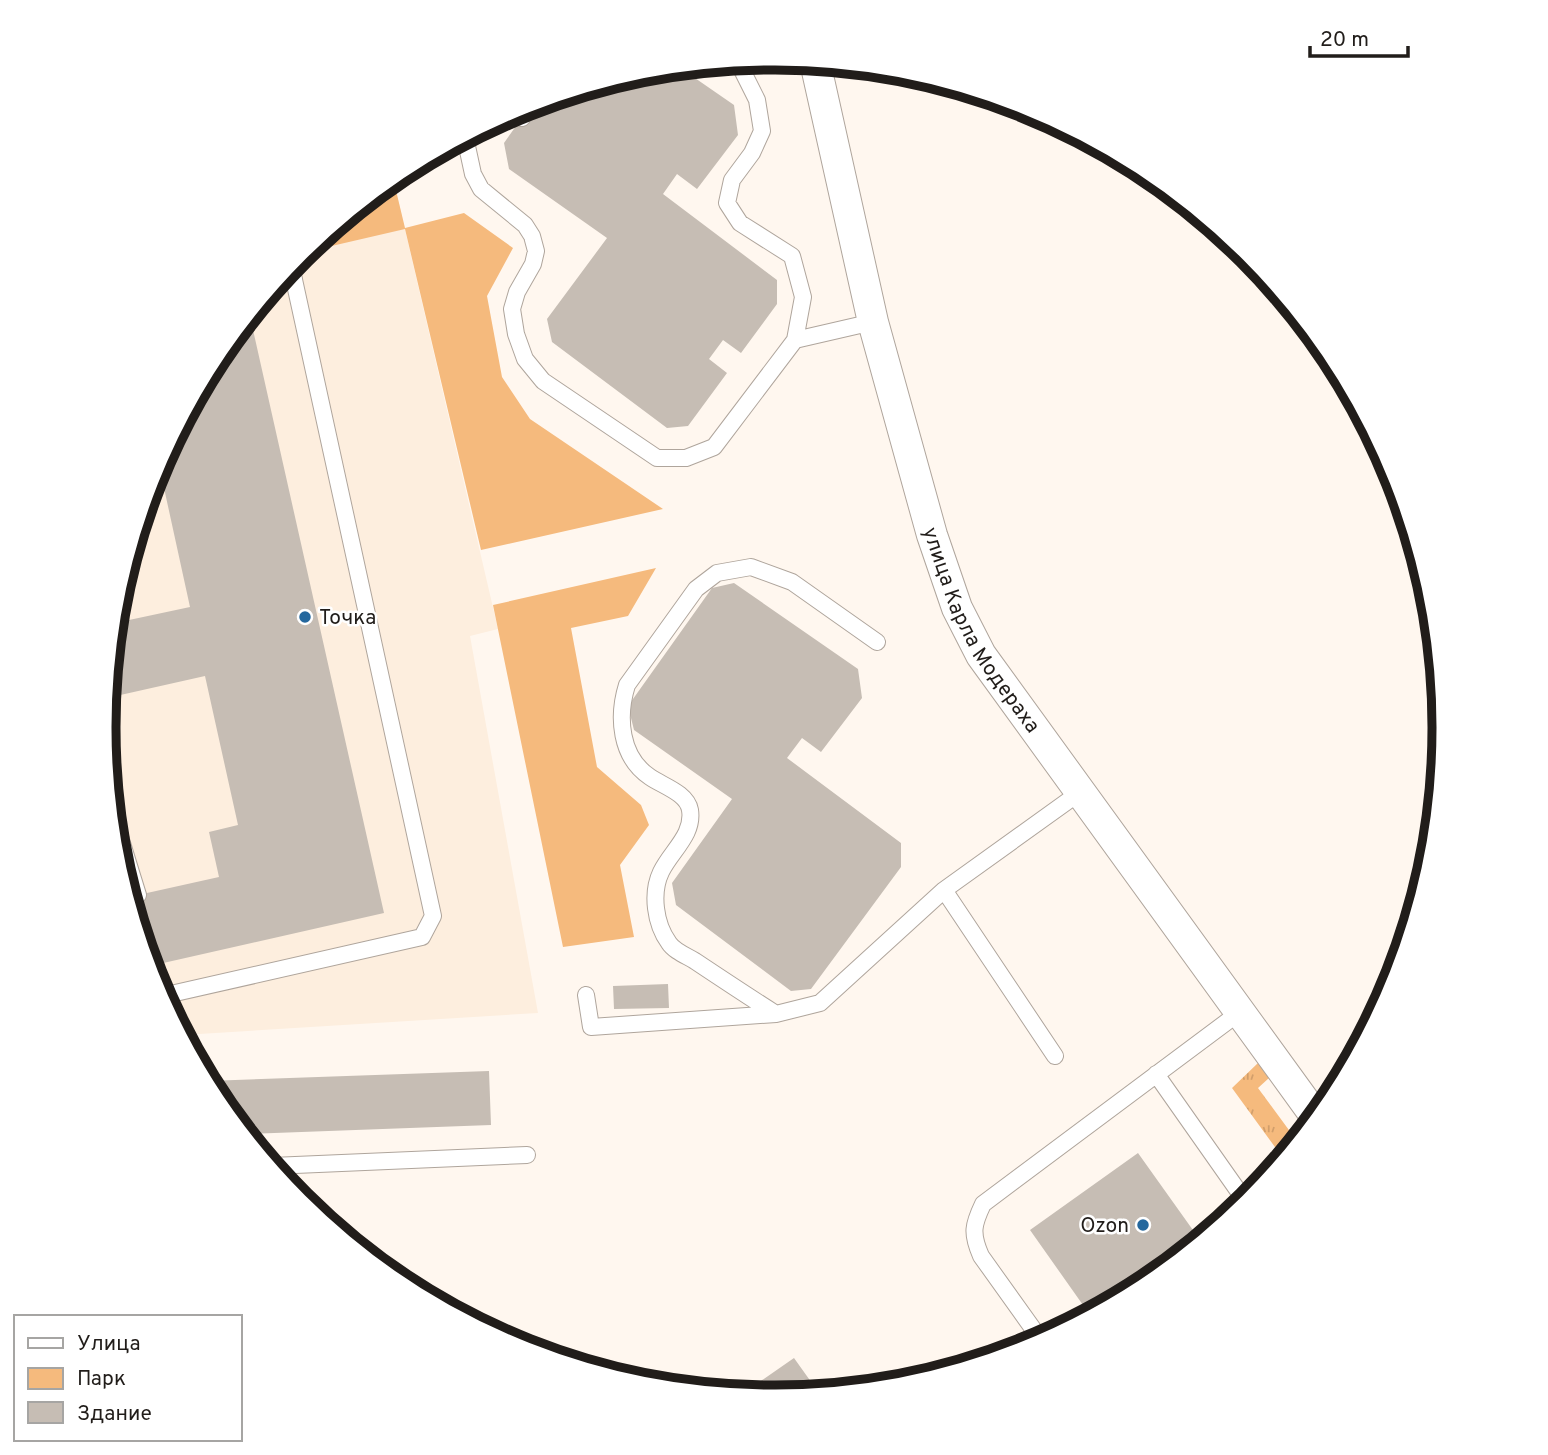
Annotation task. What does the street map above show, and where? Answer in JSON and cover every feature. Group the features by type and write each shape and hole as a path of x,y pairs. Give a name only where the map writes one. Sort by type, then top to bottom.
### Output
{"street":[{"name":"улица Карла Модераха","path":"818,71 873,321 932,535 957,608 981,655 1310,1109"}],"lane":[{"path":"467,146 473,174 481,189 525,225 533,236 536,251 533,264 517,292 512,309 516,334 525,359 543,381 657,458 686,458 714,447 795,340 803,297 792,256 740,223 727,203 732,180 752,153 762,131 757,100 742,71"},
{"path":"173,993 422,937 433,916 294,279"},
{"path":"795,340 873,321"},
{"path":"776,1014 670,945 658,922 655,893 661,872 686,835 690,810 684,798 647,775 629,755 622,731 621,704 627,685 696,589 717,573 751,567 792,582 877,642"},
{"path":"586,995 592,1027 776,1014 820,1003 944,890 1079,793"},
{"path":"944,890 1055,1056"},
{"path":"1035,1331 981,1256 974,1240 974,1222 983,1204 1240,1012"},
{"path":"1156,1074 1239,1192"},
{"path":"284,1165 527,1155"}],"shaded area":[{"name":"Точка","path":"396,190 498,629 470,636 538,1013 193,1034 151,939 129,856 122,813 116,728 122,642 139,557 167,476 205,399 252,327 309,263 340,233"}],"green space":[{"path":"396,190 405,228 464,213 513,248 487,296 502,377 530,419 663,509 481,550 405,229 325,248"},
{"path":"656,568 628,616 571,628 597,767 641,805 649,825 620,865 634,937 563,947 493,605"},
{"path":"1258,1063 1269,1078 1258,1088 1291,1133 1277,1150 1232,1088"}],"building":[{"path":"688,76 691,76 734,105 738,135 697,189 677,174 663,194 777,280 777,304 741,353 723,340 709,359 727,373 688,426 667,428 552,342 547,319 607,238 509,169 504,143 520,121 563,105 604,92"},
{"path":"252,327 384,913 161,964 138,895 219,877 209,832 238,825 205,676 117,696 125,621 190,607 163,485 184,437 205,399"},
{"path":"734,583 858,669 862,698 821,752 802,738 787,758 901,843 901,867 811,989 791,991 676,905 672,883 732,799 634,730 628,706 712,588"},
{"path":"668,984 669,1008 614,1009 613,986"},
{"path":"489,1071 491,1125 257,1134 220,1081"},
{"path":"1138,1153 1195,1233 1139,1274 1084,1307 1030,1230"},
{"path":"794,1358 813,1384 774,1385 756,1385"}],"place":[{"name":"Точка","path":"305,617"},
{"name":"Ozon","path":"1143,1225"}]}
